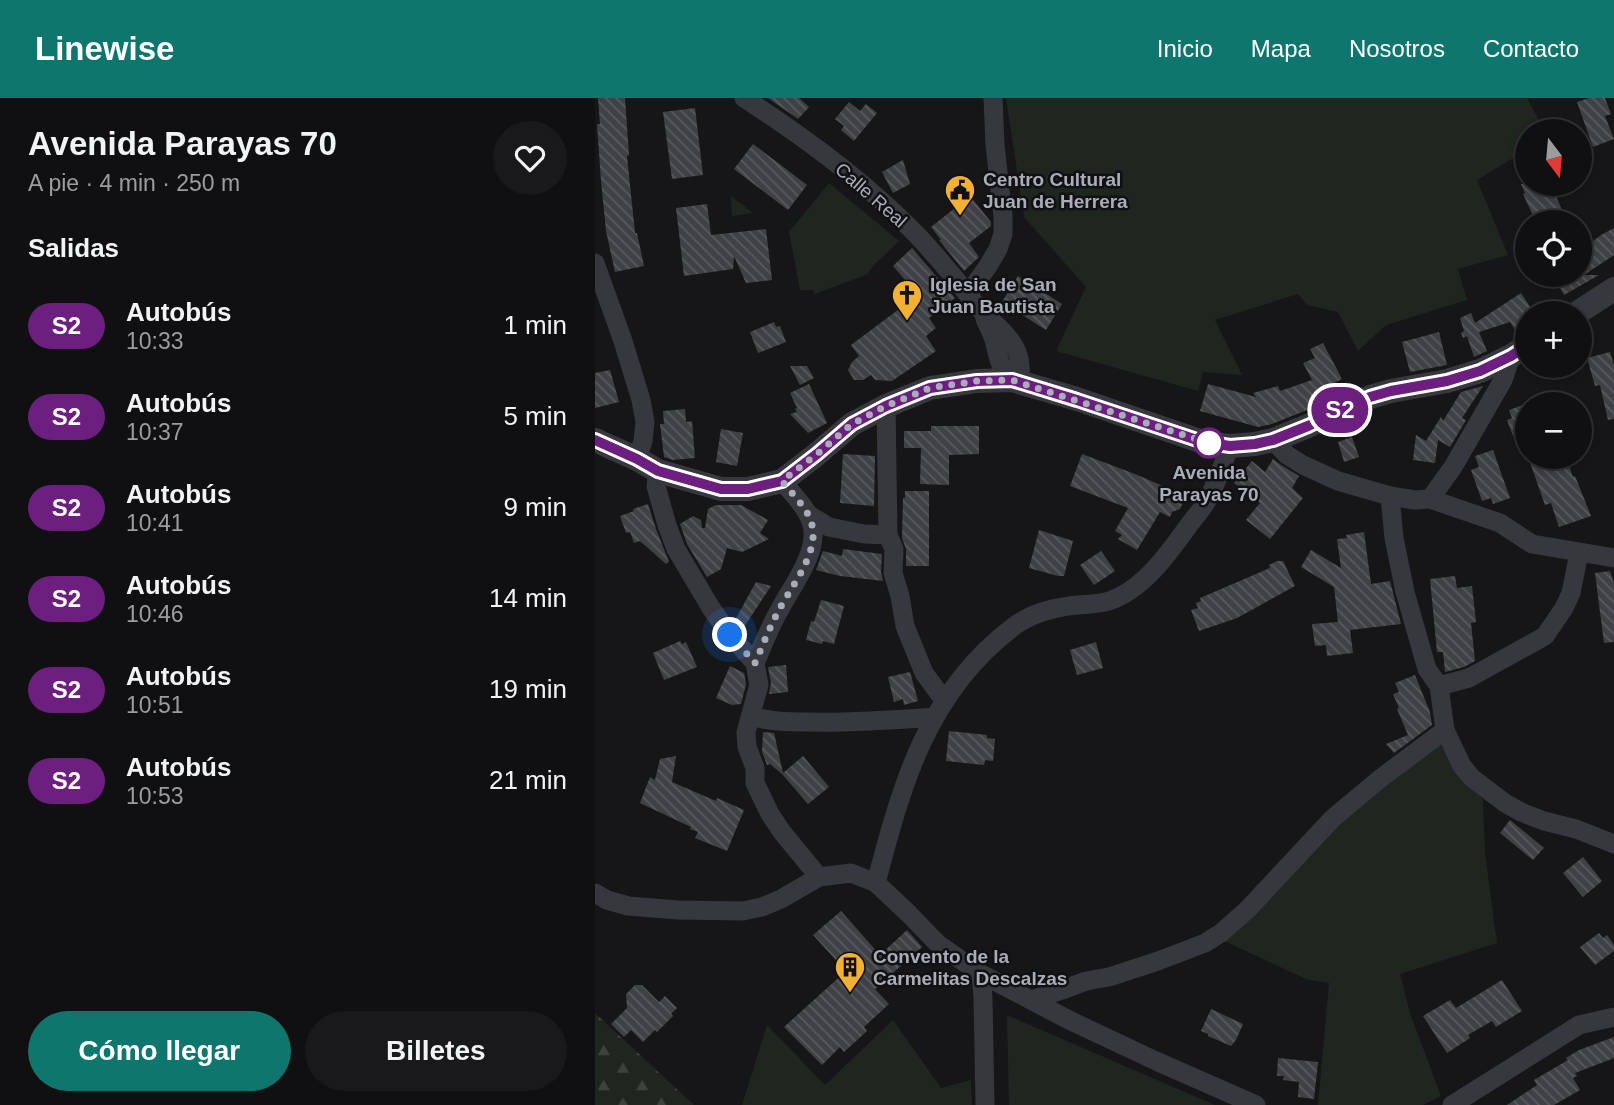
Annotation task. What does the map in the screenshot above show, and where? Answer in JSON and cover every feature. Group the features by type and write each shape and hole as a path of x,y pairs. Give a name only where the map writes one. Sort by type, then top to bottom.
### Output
{"street":[{"name":"Calle Real","path":"744,98 839,167 912,230 1016,348 1020,362 1017,382 1006,375 1002,368 982,312"},
{"path":"968,294 988,266 1003,234 993,98"},
{"path":"595,263 632,369 645,422 643,441 648,465 676,549 711,608 755,663 759,684 746,732 755,783 782,832 819,877"},
{"path":"1592,303 1614,289"},
{"path":"968,382 990,362 995,350"},
{"path":"595,440 648,465 721,489 748,489 782,481 852,424 930,388 968,382 1017,382 1203,442 1230,446 1255,444 1308,426 1370,397 1473,373 1515,352"},
{"path":"1430,499 1453,467 1515,358"},
{"path":"886,406 888,535 894,549 893,573 905,626 939,708"},
{"path":"1273,440 1287,455 1338,481 1390,496 1415,500 1430,499 1500,523 1531,544 1614,558"},
{"path":"876,883 887,841 920,744 939,708 968,668 1015,626 1038,613 1113,600 1155,570 1207,500 1230,446"},
{"path":"782,481 809,515 829,527 864,534 888,535"},
{"path":"1390,496 1394,538 1405,592 1427,669 1439,686 1445,730 1458,758 1472,779 1521,812 1614,844"},
{"path":"755,663 780,608 809,555 813,528 809,515"},
{"path":"1439,686 1469,678 1545,636 1571,593 1579,553"},
{"path":"751,716 766,721 888,721 939,708"},
{"path":"1031,1000 1158,961 1205,943 1221,933 1248,909 1333,818 1445,730"},
{"path":"595,893 607,900 628,906 743,911 781,899 819,877 851,873 876,883 938,944 981,974 1156,1061 1257,1105"},
{"path":"981,974 985,1105"},
{"path":"1451,1105 1579,1025 1614,1017"}],"green space":[{"path":"1006,98 1527,98 1538,119 1515,119 1515,157 1477,180 1508,255 1458,269 1467,300 1386,325 1358,351 1338,312 1307,305 1298,294 1215,320 1242,375 1203,372 1198,391 1056,351 1086,287 1024,217"},
{"path":"829,183 899,241 868,274 815,294 813,290 800,290 789,232"},
{"path":"731,196 753,213 732,216"},
{"path":"1439,742 1460,775 1483,799 1485,853 1497,943 1400,974 1410,1013 1441,1096 1423,1105 1318,1105 1329,983 1308,980 1220,939 1336,827"},
{"path":"595,1013 694,1105 595,1105"},
{"path":"1007,1015 1215,1105 1009,1105"},
{"path":"893,1020 941,1088 971,1080 972,1105 742,1105 767,1025 825,1085"}],"building":[{"path":"598,98 625,98 627,156 635,233 644,266 615,272 606,231 601,181"},
{"path":"768,98 799,98 809,107 798,119"},
{"path":"1589,98 1605,98 1611,114 1605,116 1614,139 1593,147 1593,119 1583,119 1577,102"},
{"path":"849,102 860,111 866,104 877,113 854,141 841,130 844,126 835,119"},
{"path":"695,108 703,175 672,179 663,112"},
{"path":"753,144 807,185 788,210 734,169"},
{"path":"903,160 910,184 893,193 882,172"},
{"path":"970,196 991,222 991,226 969,243 979,257 964,271 931,227"},
{"path":"1524,196 1556,196 1562,210 1530,210"},
{"path":"707,204 711,235 766,229 772,280 746,283 734,256 733,269 684,276 676,208"},
{"path":"1614,228 1614,255 1592,270 1592,242"},
{"name":"Iglesia de San Juan Bautista","path":"912,248 955,298 929,318 936,328 926,336 936,351 892,381 875,380 871,375 863,380 854,380 848,370 859,356 851,345 918,295 893,266"},
{"path":"1018,276 1062,304 1046,330 1002,302"},
{"path":"1559,287 1578,287 1564,295"},
{"path":"1521,293 1526,301 1515,301 1515,330 1510,322 1479,332 1487,351 1474,357 1467,336 1463,338 1461,333 1464,331 1460,318 1471,313 1475,323"},
{"path":"774,322 776,327 780,326 786,342 758,353 750,332"},
{"path":"1439,332 1447,365 1410,372 1402,342"},
{"path":"1323,343 1342,379 1312,394 1317,404 1312,408 1258,427 1200,411 1208,384 1256,397 1253,393 1278,386 1280,391 1312,380 1303,363 1315,358 1310,349"},
{"path":"1610,352 1614,365 1614,419 1608,420 1600,385 1595,386 1592,357"},
{"path":"790,366 807,366 814,378 800,385"},
{"path":"610,370 619,402 595,408 595,373"},
{"path":"809,384 827,423 808,433 790,414 797,412 797,408 790,393"},
{"path":"1483,386 1462,418 1466,420 1450,447 1438,440 1435,463 1413,460 1416,435 1426,441 1441,417 1443,421 1461,392"},
{"path":"1515,408 1513,436 1507,420 1512,418 1509,410"},
{"path":"685,409 686,422 692,421 695,458 673,460 664,457 660,424 664,424 663,411"},
{"path":"931,426 979,426 979,454 949,455 949,485 920,484 921,448 904,448 904,431 931,431"},
{"path":"721,429 743,433 737,466 716,462"},
{"path":"1352,437 1359,457 1344,462 1338,442"},
{"path":"1493,450 1510,498 1493,504 1491,498 1482,501 1471,470 1479,467 1475,456"},
{"path":"843,454 875,456 874,506 840,503"},
{"path":"1082,454 1186,496 1180,509 1172,512 1170,517 1160,512 1137,550 1118,539 1122,535 1115,531 1128,508 1070,486"},
{"path":"1273,459 1299,476 1292,488 1303,498 1270,539 1246,520 1260,503 1234,483 1252,461 1265,472"},
{"path":"1532,469 1570,469 1591,516 1559,527 1551,503 1545,505"},
{"path":"905,491 929,491 929,566 906,566 906,549 902,538"},
{"path":"648,504 669,562 666,564 640,541 634,543 630,532 626,533 620,516"},
{"path":"716,505 741,505 768,520 760,533 769,539 742,552 727,548 721,569 707,577 687,544 680,524 693,516 701,520 702,528 705,528 708,509"},
{"path":"1039,530 1073,541 1064,576 1029,568"},
{"path":"1364,532 1371,584 1390,581 1401,624 1350,630 1353,653 1327,656 1326,645 1315,646 1312,624 1338,622 1334,587 1301,567 1311,550 1341,568 1337,539"},
{"path":"843,549 882,554 883,581 816,570 823,551 842,556"},
{"path":"1101,551 1115,571 1094,585 1080,565"},
{"path":"1283,561 1295,586 1237,618 1199,631 1191,610 1198,608 1196,603 1201,601 1200,598 1270,568 1269,565"},
{"path":"1610,571 1614,583 1614,642 1604,643 1595,573"},
{"path":"1455,576 1457,588 1472,586 1476,622 1471,623 1475,661 1445,672 1443,652 1437,652 1430,579"},
{"path":"756,582 771,586 744,627 735,620"},
{"path":"821,600 844,606 834,644 806,640"},
{"path":"680,641 682,644 686,642 697,667 664,680 653,653"},
{"path":"1096,642 1103,668 1077,675 1070,650"},
{"path":"786,665 788,692 769,694 771,683 768,667"},
{"path":"730,666 744,673 746,684 741,704 732,705 716,698"},
{"path":"910,672 918,701 904,705 903,699 894,702 888,677"},
{"path":"1415,675 1430,712 1432,725 1394,753 1386,744 1408,735 1393,694 1399,692 1395,683"},
{"path":"949,731 987,735 987,738 995,739 993,761 985,760 984,765 946,761"},
{"path":"763,732 774,733 783,773 803,756 829,787 808,804 782,774 770,764 767,765 762,752"},
{"path":"676,756 672,782 744,810 727,851 695,838 698,832 690,829 691,827 640,803 650,777 655,780 660,759"},
{"path":"1510,820 1544,848 1533,860 1500,833"},
{"path":"1583,857 1602,881 1583,897 1563,873"},
{"name":"Convento de la Carmelitas Descalzas","path":"841,911 880,955 907,930 922,947 875,989 889,1004 864,1027 867,1031 844,1052 840,1047 822,1065 784,1027 846,971 813,935"},
{"path":"1599,933 1603,938 1607,935 1614,945 1614,951 1595,965 1580,947"},
{"path":"1502,980 1522,1011 1496,1027 1492,1021 1468,1035 1470,1038 1447,1053 1423,1016 1450,1000 1456,1008"},
{"path":"635,985 642,985 659,1002 665,996 677,1008 657,1032 655,1030 643,1042 631,1030 624,1037 611,1024 627,1008 626,994"},
{"path":"1211,1009 1243,1024 1231,1046 1201,1031"},
{"path":"1614,1037 1614,1058 1575,1073 1577,1076 1573,1078 1580,1090 1554,1105 1507,1105 1537,1085 1534,1080 1568,1060 1566,1058 1579,1050"},
{"path":"1278,1058 1318,1062 1314,1099 1298,1097 1299,1082 1283,1080 1284,1076 1277,1076"}],"bus line":[{"name":"S2","path":"595,440 658,471 721,489 748,489 782,481 852,424 886,406 930,388 977,381 1012,380 1203,442 1230,446 1255,444 1308,426 1370,397 1447,381 1480,371 1515,353"}],"place":[{"name":"Centro Cultural Juan de Herrera","path":"960,217"},
{"name":"Iglesia de San Juan Bautista","path":"907,322"},
{"name":"Avenida Parayas 70","path":"1209,443"},
{"name":"Convento de la Carmelitas Descalzas","path":"850,994"}],"route":[{"path":"730,635 755,663 780,608 809,555 813,528 809,515 782,481 852,424 930,388 977,381 1012,380 1209,443"}]}
